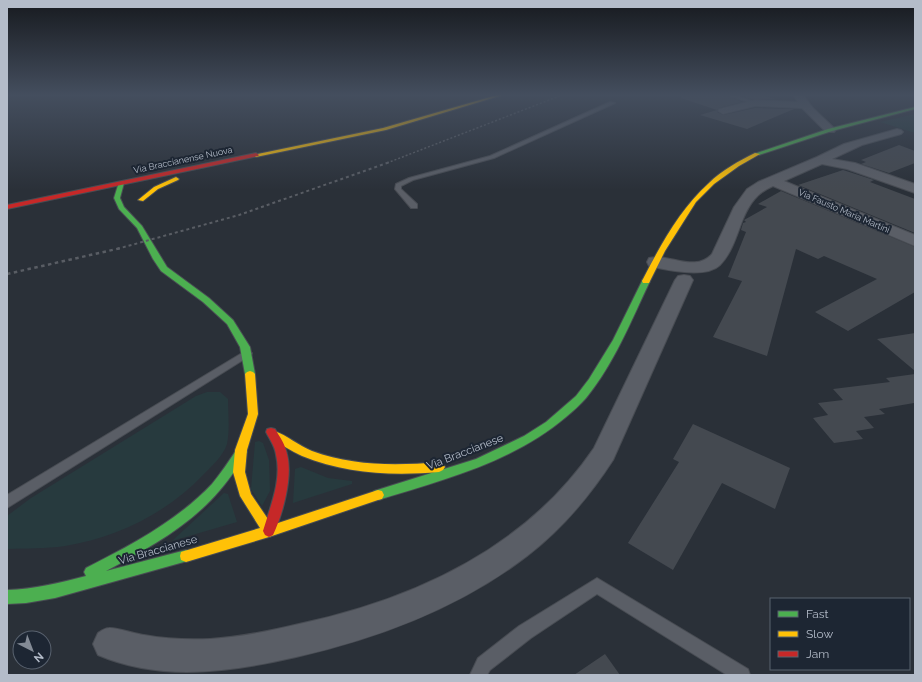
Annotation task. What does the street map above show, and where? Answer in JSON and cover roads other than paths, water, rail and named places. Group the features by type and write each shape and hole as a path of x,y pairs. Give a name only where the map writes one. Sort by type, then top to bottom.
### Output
{"street":[{"name":"Via Braccianense Nuova","path":"7,207 127,188 388,127"},
{"path":"827,127 830,130"},
{"name":"Via Braccianese","path":"7,597 26,596 55,591 171,560 269,531 482,461 506,450 545,428 572,407 582,396 619,338 652,268 694,201 702,191 722,175 754,155 842,127"},
{"path":"652,268 686,274 710,265 718,259 741,207 752,192 863,140 897,132"},
{"path":"140,208 150,192 167,182 285,150"},
{"path":"821,160 850,166 915,188"},
{"name":"Via Fausto Maria Martini","path":"773,181 915,241"},
{"path":"141,229 140,208 127,188 117,192 116,200 119,207 141,229 155,259 175,278 206,299 224,314 243,342 247,353 254,412 242,451 239,470 247,501 269,531"},
{"path":"107,203 119,207"},
{"path":"7,213 66,204"},
{"path":"109,644 135,651 167,655 199,656 251,651 363,624 401,611 433,597 467,579 538,530 561,508 588,478 604,453 686,274"},
{"path":"254,412 274,435 306,453 328,459 365,466 392,469 432,468 482,461"},
{"path":"269,531 282,488 285,467 283,456 274,435"},
{"path":"55,591 127,553 181,517 212,492 242,451"}],"lane":[{"path":"414,206 398,189 398,185 411,179 492,157 558,127"},
{"path":"7,502 247,353"},
{"path":"478,675 484,664 525,632 597,585 742,675"}],"railway":[{"path":"387,163 480,127"},
{"path":"119,249 239,215 390,162"},
{"path":"7,274 119,249"}]}
